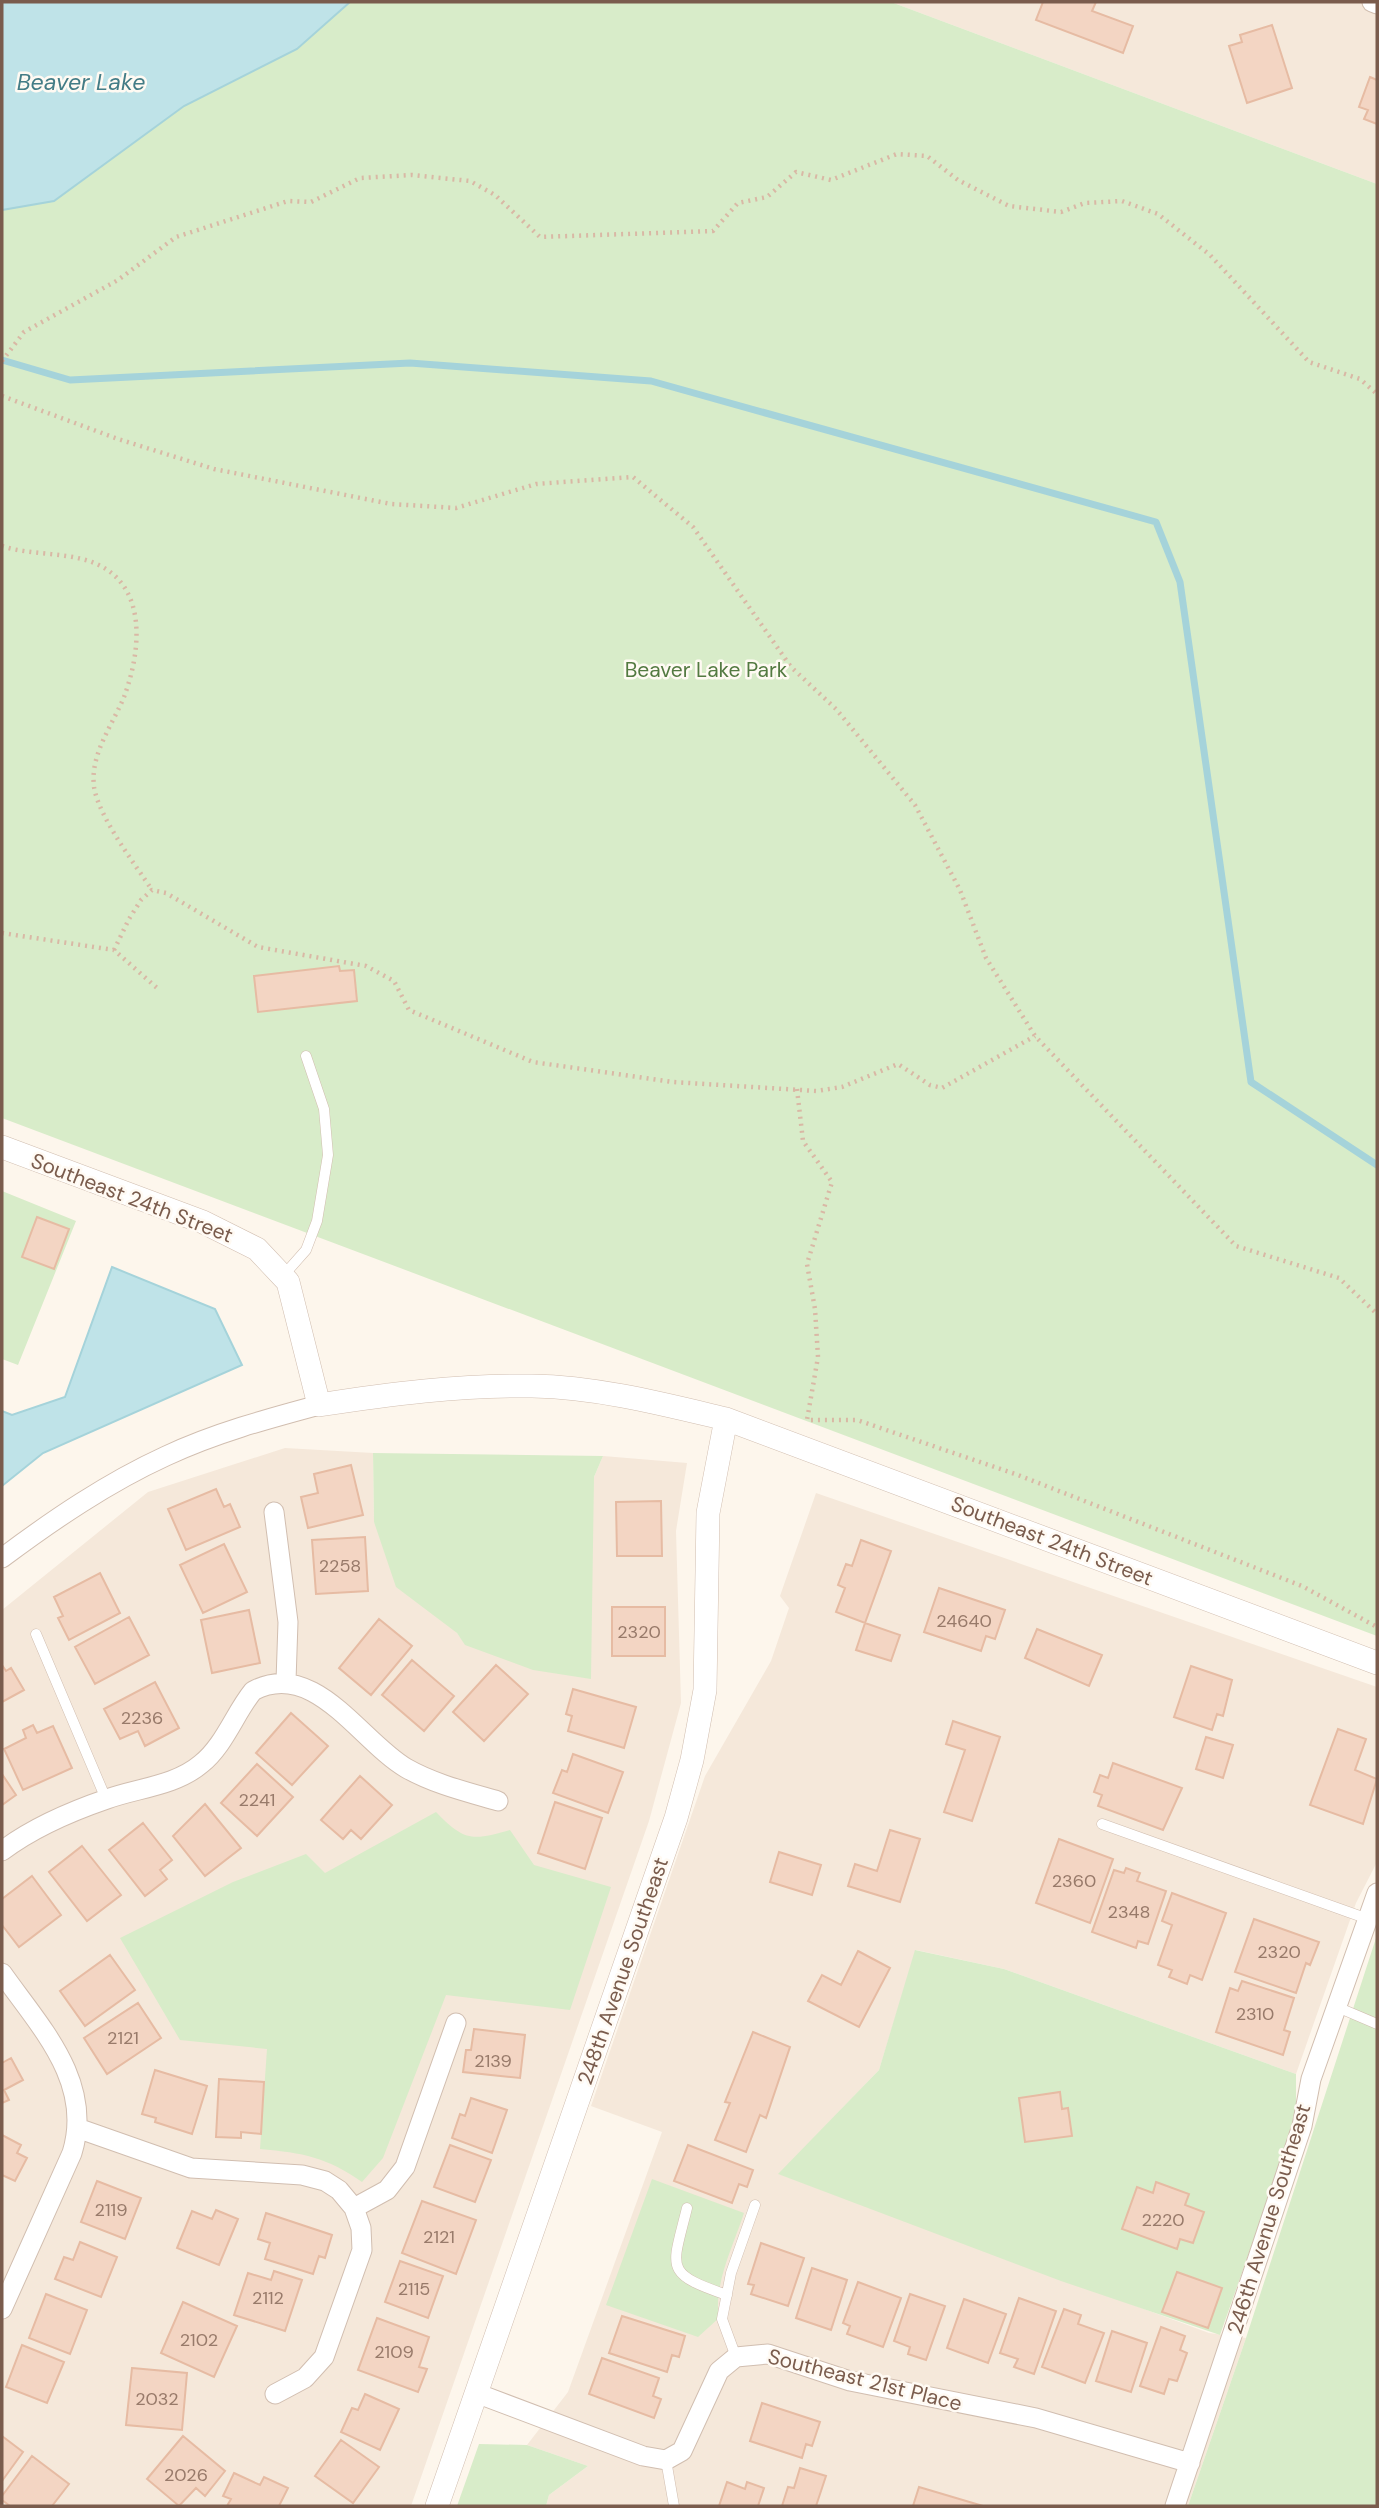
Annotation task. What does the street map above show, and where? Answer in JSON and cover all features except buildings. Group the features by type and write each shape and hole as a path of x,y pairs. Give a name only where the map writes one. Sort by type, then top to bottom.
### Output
{"street":[{"path":"1372,2 1377,4"},
{"name":"Southeast 24th Street","path":"2,1147 232,1235 257,1249 282,1276 297,1309 319,1405 400,1392 534,1386 649,1401 726,1419 1377,1663"},
{"path":"2,1558 91,1496 166,1456 239,1427 319,1405"},
{"name":"248th Avenue Southeast","path":"437,2506 676,1818 692,1760 705,1680 708,1513 726,1419"},
{"path":"274,1512 288,1622 286,1681"},
{"path":"2,1851 48,1825 106,1799 179,1778 201,1765 215,1751 254,1691 286,1681 314,1691 387,1756 408,1769 439,1784 498,1801"},
{"name":"246th Avenue Southeast","path":"1175,2506 1302,2126 1311,2080 1377,1893"},
{"path":"2,1973 57,2051 69,2073 80,2129 72,2153 2,2309"},
{"path":"354,2208 387,2190 405,2167 456,2023"},
{"path":"80,2129 191,2168 302,2175 325,2181 339,2190 354,2208 361,2228 362,2250 324,2357 304,2378 275,2394"},
{"name":"Southeast 21st Place","path":"666,2460 682,2451 715,2378 736,2357 768,2354 790,2359 850,2381 1035,2418 1190,2463"},
{"path":"476,2393 643,2456 666,2460"}],"lane":[{"path":"282,1276 306,1250 317,1221 328,1155 324,1109 306,1056"},
{"path":"36,1634 106,1799"},
{"path":"1102,1824 1368,1919"},
{"path":"1337,2007 1377,2024"},
{"path":"736,2357 722,2319 755,2205"},
{"path":"687,2208 674,2265 679,2274 699,2286 727,2295"},
{"path":"666,2460 674,2506"}],"path":[{"path":"2,361 8,349 24,332 118,281 176,237 288,201 311,202 360,178 412,175 470,181 495,195 540,237 650,235 713,231 738,203 767,197 796,172 831,180 897,154 927,156 958,180 1009,206 1061,212 1085,203 1122,201 1158,214 1210,255 1309,362 1360,379 1377,394"},
{"path":"2,396 118,439 214,469 391,504 456,508 536,484 633,477 693,527 791,667 836,709 915,805 960,890 986,958 1035,1035 1236,1246 1339,1278 1377,1314"},
{"path":"2,546 89,562 105,568 120,581 136,613 136,654 124,696 96,757 94,788 115,834 152,890 166,893 258,947 366,966 394,981 408,1010 533,1062 673,1082 797,1089 842,1087 898,1065 930,1085 942,1087 1035,1035"},
{"path":"114,950 129,919 152,890"},
{"path":"2,933 114,950 157,988"},
{"path":"797,1089 803,1141 832,1182 807,1264 815,1309 818,1357 807,1420 857,1420 1018,1475 1302,1586 1377,1627"}],"shaded area":[{"path":"891,2 1377,2 1377,184"},
{"path":"285,1448 373,1453 374,1522 466,1645 594,1477 603,1456 687,1463 676,1531 681,1703 649,1821 411,2506 2,2506 2,1610 148,1492"},
{"path":"816,1493 1377,1687 1377,1862 1356,1903 1296,2074 1004,1969 916,1950 879,2070 779,2174 1209,2333 1246,2338 1188,2506 546,2506 549,2495 588,2466 527,2445 568,2392 662,2132 591,2106 705,1776 771,1661 789,1608 780,1596"}],"green space":[{"name":"Beaver Lake Park","path":"350,2 891,2 1377,184 1377,1636 2,1118 2,210 54,201 184,106 297,49"},
{"path":"2,1191 76,1221 18,1365 2,1359"},
{"path":"373,1453 603,1456 594,1477 591,1679 533,1670 465,1645 457,1633 396,1587 374,1522"},
{"path":"436,1812 454,1829 469,1836 486,1836 510,1830 534,1865 611,1887 570,2010 446,1995 383,2158 362,2182 337,2167 314,2158 260,2149 267,2049 180,2040 120,1938 233,1882 306,1854 325,1873"},
{"path":"1377,1935 1377,2506 1188,2506 1246,2338"},
{"path":"915,1950 1004,1969 1296,2074 1296,2119 1220,2335 1061,2281 778,2174 879,2070"},
{"path":"652,2179 744,2213 722,2278 719,2318 698,2337 606,2305"},
{"path":"479,2444 527,2445 588,2466 549,2495 546,2506 457,2506"}],"water":[{"name":"Beaver Lake","path":"2,2 350,2 297,49 184,106 54,201 2,210"},
{"path":"112,1267 215,1309 242,1365 43,1453 2,1486 2,1411 12,1415 65,1397"}],"waterway":[{"path":"2,360 70,380 410,363 651,381 1156,522 1180,582 1251,1082 1377,1165"}]}
